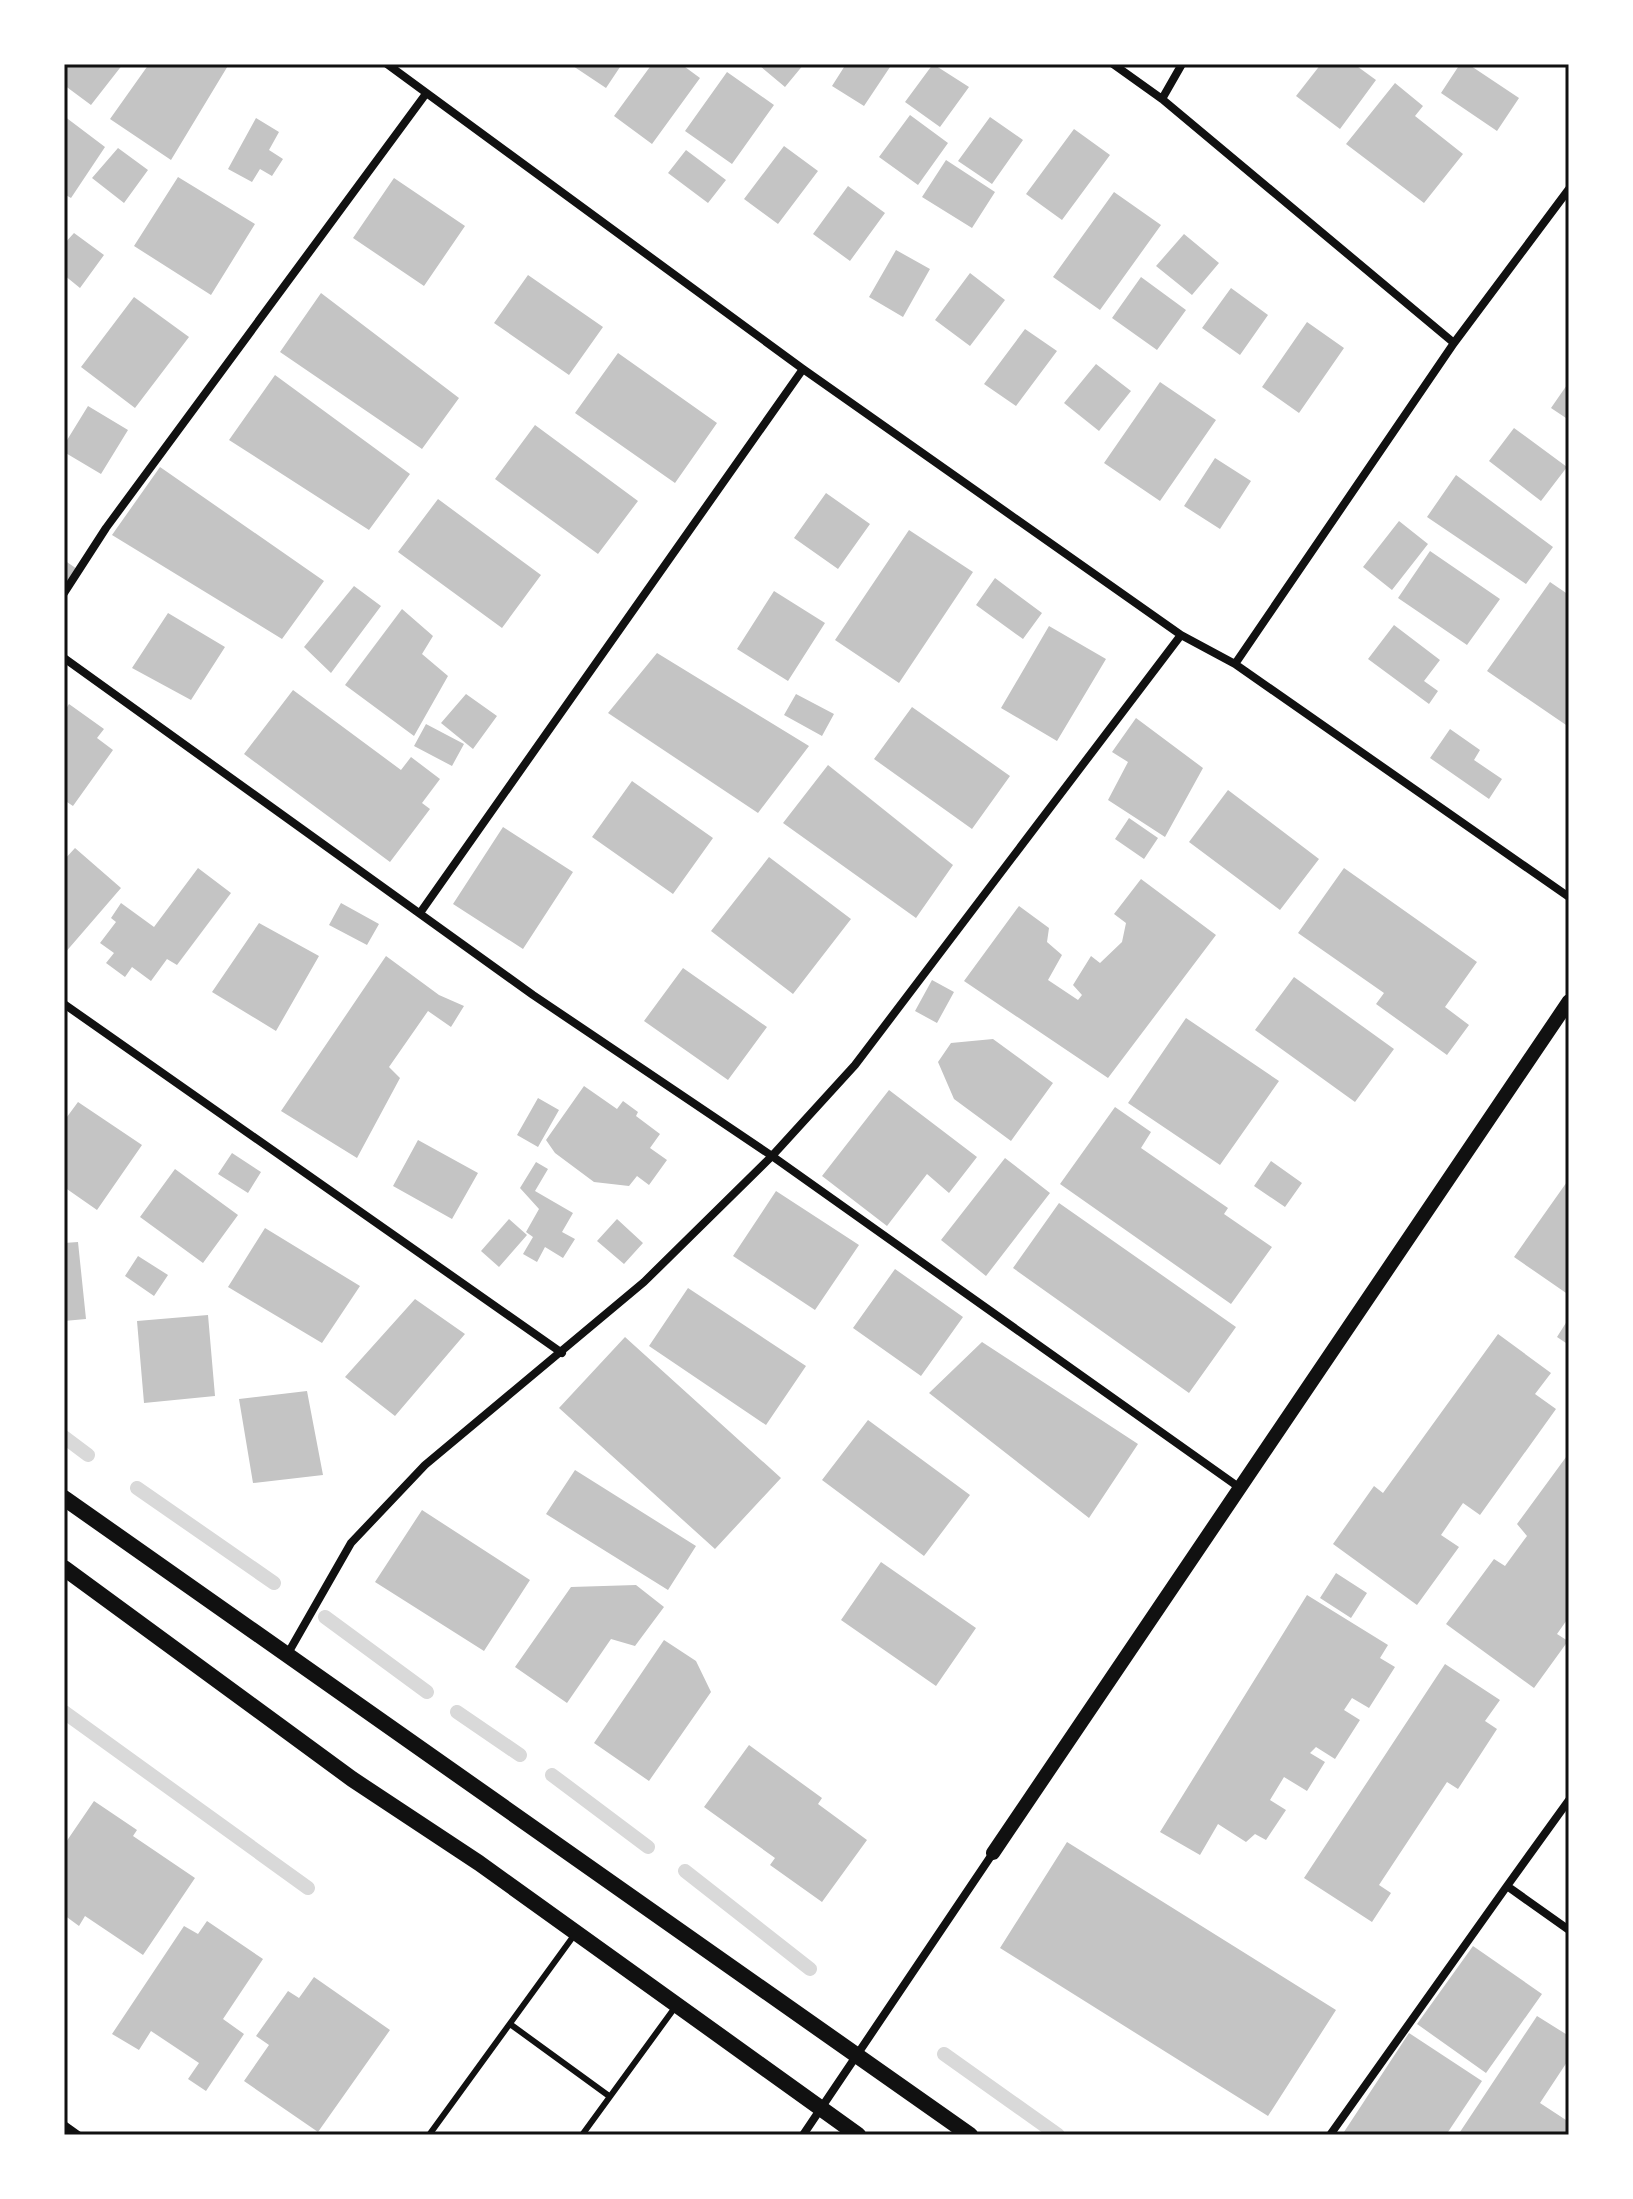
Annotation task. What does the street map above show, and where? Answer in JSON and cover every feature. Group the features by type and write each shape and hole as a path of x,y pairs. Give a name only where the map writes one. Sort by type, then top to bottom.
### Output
{"main road":[{"path":"64,1498 573,1860 970,2135"},
{"path":"64,1568 352,1779 479,1863 858,2135"}],"street":[{"path":"387,64 425,95 803,369 1181,635 1235,664 1569,897"},
{"path":"1113,64 1162,99 1454,343"},
{"path":"1162,99 1182,64"},
{"path":"64,593 124,503 425,95"},
{"path":"1235,664 1454,343 1569,189"},
{"path":"420,913 803,369"},
{"path":"287,1655 351,1543 425,1465 644,1282 772,1156 855,1065 1181,635"},
{"path":"64,658 533,995 772,1156 1240,1488"},
{"path":"803,2135 1569,1001"},
{"path":"64,1004 562,1353"},
{"path":"1330,2135 1569,1800"},
{"path":"1507,1886 1569,1930"},
{"path":"64,2125 78,2135"}],"lane":[{"path":"429,2135 575,1934"},
{"path":"583,2135 676,2006"},
{"path":"510,2024 609,2096"}],"building":[{"path":"64,64 123,64 91,105 64,85"},
{"path":"149,64 229,64 171,160 110,119"},
{"path":"570,64 622,64 606,88"},
{"path":"652,64 681,64 700,78 652,144 614,116"},
{"path":"804,64 785,87 760,66"},
{"path":"846,64 892,64 864,106 832,86"},
{"path":"933,64 969,87 940,127 905,102"},
{"path":"1321,64 1354,64 1376,80 1340,129 1296,96"},
{"path":"1460,64 1468,64 1519,98 1497,131 1441,93"},
{"path":"727,72 774,105 732,164 685,131"},
{"path":"1395,83 1423,106 1415,116 1463,154 1424,203 1346,144"},
{"path":"910,115 948,143 918,185 879,157"},
{"path":"64,116 105,147 71,198 64,194"},
{"path":"990,117 1023,140 992,184 958,161"},
{"path":"256,118 279,132 269,150 283,159 272,176 260,169 252,182 228,169"},
{"path":"1074,129 1110,155 1062,220 1026,194"},
{"path":"784,146 818,171 778,224 744,199"},
{"path":"118,148 148,170 124,203 92,178"},
{"path":"686,150 726,180 708,203 668,173"},
{"path":"946,160 995,192 972,228 922,197"},
{"path":"178,177 255,224 211,295 134,246"},
{"path":"394,178 465,226 424,286 353,238"},
{"path":"848,186 885,213 850,261 813,234"},
{"path":"1114,192 1161,225 1100,310 1053,277"},
{"path":"74,233 104,255 80,288 64,275 64,244"},
{"path":"1184,234 1219,263 1192,295 1156,266"},
{"path":"896,250 930,269 903,317 869,297"},
{"path":"970,273 1005,300 970,346 935,320"},
{"path":"528,275 603,327 569,375 494,323"},
{"path":"1141,277 1186,310 1157,350 1112,318"},
{"path":"1231,288 1268,315 1240,355 1202,328"},
{"path":"321,293 459,398 422,449 280,352"},
{"path":"134,297 189,337 135,408 81,367"},
{"path":"1307,322 1344,348 1299,413 1262,387"},
{"path":"1025,329 1057,351 1016,406 984,384"},
{"path":"618,353 717,423 675,483 575,413"},
{"path":"1096,364 1131,391 1099,431 1064,403"},
{"path":"275,375 410,474 369,530 229,440"},
{"path":"1160,382 1216,420 1160,501 1104,463"},
{"path":"1569,382 1569,420 1551,408"},
{"path":"88,406 128,430 101,474 64,452 64,445"},
{"path":"535,425 638,501 598,554 495,479"},
{"path":"1514,428 1567,467 1541,501 1489,461"},
{"path":"1215,458 1251,481 1220,529 1184,506"},
{"path":"160,467 324,581 282,639 112,535"},
{"path":"1456,475 1553,547 1526,584 1427,517"},
{"path":"826,493 870,524 838,569 794,538"},
{"path":"438,499 541,575 502,628 398,552"},
{"path":"1399,521 1428,544 1392,590 1363,567"},
{"path":"909,530 973,572 899,683 835,640"},
{"path":"1430,551 1500,599 1467,645 1398,598"},
{"path":"64,560 77,569 64,587"},
{"path":"995,578 1042,613 1023,639 976,605"},
{"path":"1550,582 1569,595 1569,727 1487,671"},
{"path":"354,586 381,606 331,673 304,647"},
{"path":"774,591 825,623 788,681 737,649"},
{"path":"402,609 433,636 422,654 448,676 414,736 345,685"},
{"path":"168,613 225,647 191,700 132,668"},
{"path":"1394,625 1440,660 1424,681 1438,691 1429,704 1368,659"},
{"path":"1049,626 1106,659 1057,741 1001,708"},
{"path":"657,653 809,746 758,813 608,713"},
{"path":"293,690 401,770 411,757 440,779 422,803 430,809 390,862 244,754"},
{"path":"466,694 497,716 473,749 441,723"},
{"path":"796,694 834,714 822,736 784,715"},
{"path":"69,704 104,729 97,738 113,750 73,806 64,800 64,712"},
{"path":"912,707 1010,776 972,829 874,759"},
{"path":"1136,718 1203,768 1165,837 1108,800 1128,762 1112,752"},
{"path":"426,724 464,744 452,766 414,746"},
{"path":"1450,729 1480,750 1474,760 1502,779 1489,799 1430,758"},
{"path":"828,765 953,865 916,918 783,823"},
{"path":"632,781 713,838 673,894 592,837"},
{"path":"1228,790 1319,859 1280,910 1189,842"},
{"path":"1129,818 1158,838 1144,859 1115,839"},
{"path":"503,827 573,872 523,949 453,904"},
{"path":"75,848 121,888 64,954 64,860"},
{"path":"769,857 851,919 793,994 711,931"},
{"path":"198,868 231,893 177,965 167,959 151,981 132,967 125,977 106,963 114,953 100,943 116,922 111,918 121,903 154,927"},
{"path":"1344,868 1477,962 1445,1007 1469,1025 1447,1055 1376,1004 1384,993 1298,933"},
{"path":"1141,879 1216,935 1108,1078 964,981 1019,906 1049,928 1047,942 1062,955 1048,980 1078,1000 1082,995 1073,985 1091,956 1100,963 1122,942 1126,923 1114,914"},
{"path":"341,903 379,924 367,945 329,925"},
{"path":"259,923 319,956 276,1031 212,992"},
{"path":"386,956 439,995 464,1006 451,1027 428,1011 389,1067 400,1078 357,1158 281,1111"},
{"path":"683,968 767,1027 728,1080 644,1021"},
{"path":"1294,977 1394,1049 1355,1102 1255,1030"},
{"path":"932,980 954,992 937,1023 915,1011"},
{"path":"1186,1018 1279,1081 1220,1165 1128,1103"},
{"path":"993,1039 1053,1083 1011,1141 954,1099 938,1062 951,1043"},
{"path":"584,1086 617,1109 623,1101 638,1112 636,1116 660,1134 650,1148 667,1160 649,1185 637,1176 629,1186 594,1182 555,1153 546,1140"},
{"path":"889,1090 977,1157 949,1193 927,1174 887,1226 822,1176"},
{"path":"538,1098 559,1110 538,1147 517,1135"},
{"path":"78,1102 142,1145 97,1210 64,1187 64,1121"},
{"path":"1115,1107 1151,1132 1141,1148 1228,1208 1224,1214 1272,1247 1231,1304 1060,1184"},
{"path":"418,1140 478,1173 452,1219 393,1186"},
{"path":"232,1153 261,1172 248,1193 218,1174"},
{"path":"1005,1158 1050,1193 986,1276 941,1240"},
{"path":"1271,1161 1302,1183 1285,1207 1254,1186"},
{"path":"536,1162 548,1169 535,1191 573,1213 562,1232 575,1239 563,1258 545,1247 537,1262 523,1254 533,1237 526,1232 539,1209 520,1188"},
{"path":"175,1169 238,1215 203,1263 140,1217"},
{"path":"1569,1179 1569,1295 1514,1257"},
{"path":"776,1191 859,1245 815,1310 733,1256"},
{"path":"1059,1203 1236,1327 1189,1393 1013,1268"},
{"path":"509,1219 527,1235 499,1267 481,1251"},
{"path":"617,1219 643,1243 624,1264 597,1241"},
{"path":"265,1228 360,1286 322,1343 228,1287"},
{"path":"78,1242 86,1319 64,1321 64,1243"},
{"path":"138,1256 168,1275 154,1296 125,1276"},
{"path":"895,1269 963,1317 921,1376 853,1328"},
{"path":"688,1288 806,1366 766,1425 649,1346"},
{"path":"415,1299 465,1334 395,1416 345,1377"},
{"path":"208,1315 215,1396 144,1403 137,1321"},
{"path":"1569,1318 1569,1345 1557,1337"},
{"path":"1498,1334 1551,1373 1535,1394 1556,1409 1480,1515 1463,1503 1441,1535 1459,1547 1417,1605 1333,1544 1374,1486 1383,1493"},
{"path":"625,1337 781,1478 715,1549 559,1408"},
{"path":"982,1342 1138,1444 1089,1518 929,1393"},
{"path":"307,1391 323,1475 253,1483 239,1399"},
{"path":"868,1420 970,1495 924,1556 822,1480"},
{"path":"1569,1453 1569,1617 1557,1634 1568,1641 1534,1688 1446,1624 1494,1559 1505,1566 1527,1536 1517,1524"},
{"path":"575,1470 696,1546 668,1590 546,1514"},
{"path":"422,1510 530,1580 484,1651 375,1582"},
{"path":"881,1562 976,1628 936,1686 841,1620"},
{"path":"1336,1573 1367,1593 1351,1618 1320,1598"},
{"path":"636,1585 664,1607 635,1646 611,1639 567,1703 515,1667 571,1587"},
{"path":"1307,1595 1388,1645 1380,1658 1395,1667 1369,1708 1352,1698 1344,1710 1360,1720 1335,1759 1316,1747 1310,1753 1325,1762 1307,1791 1284,1777 1270,1800 1286,1810 1266,1840 1255,1834 1246,1842 1218,1824 1200,1855 1160,1832"},
{"path":"664,1640 696,1661 711,1692 649,1781 594,1743"},
{"path":"1445,1664 1500,1700 1485,1721 1497,1729 1458,1789 1447,1782 1379,1885 1391,1893 1372,1922 1304,1878"},
{"path":"749,1745 822,1798 818,1804 867,1840 822,1902 770,1865 775,1858 704,1807"},
{"path":"94,1801 137,1830 133,1836 195,1878 143,1955 85,1916 79,1926 64,1915 64,1845"},
{"path":"1067,1842 1336,2010 1268,2116 1000,1948"},
{"path":"207,1921 263,1959 223,2019 244,2034 206,2091 188,2079 199,2063 151,2031 139,2050 112,2034 184,1926 198,1934"},
{"path":"1473,1946 1542,1994 1486,2073 1417,2024"},
{"path":"314,1977 390,2030 318,2132 244,2081 269,2045 256,2036 288,1991 299,1998"},
{"path":"1537,2016 1569,2036 1569,2059 1540,2103 1569,2122 1569,2134 1458,2135"},
{"path":"1409,2033 1482,2081 1446,2135 1342,2135"}],"waterway":[{"path":"64,1437 88,1455"},
{"path":"137,1488 274,1583"},
{"path":"325,1617 427,1692"},
{"path":"64,1712 308,1888"},
{"path":"457,1712 520,1755"},
{"path":"552,1775 648,1847"},
{"path":"685,1871 810,1969"},
{"path":"944,2054 1058,2135"}]}
